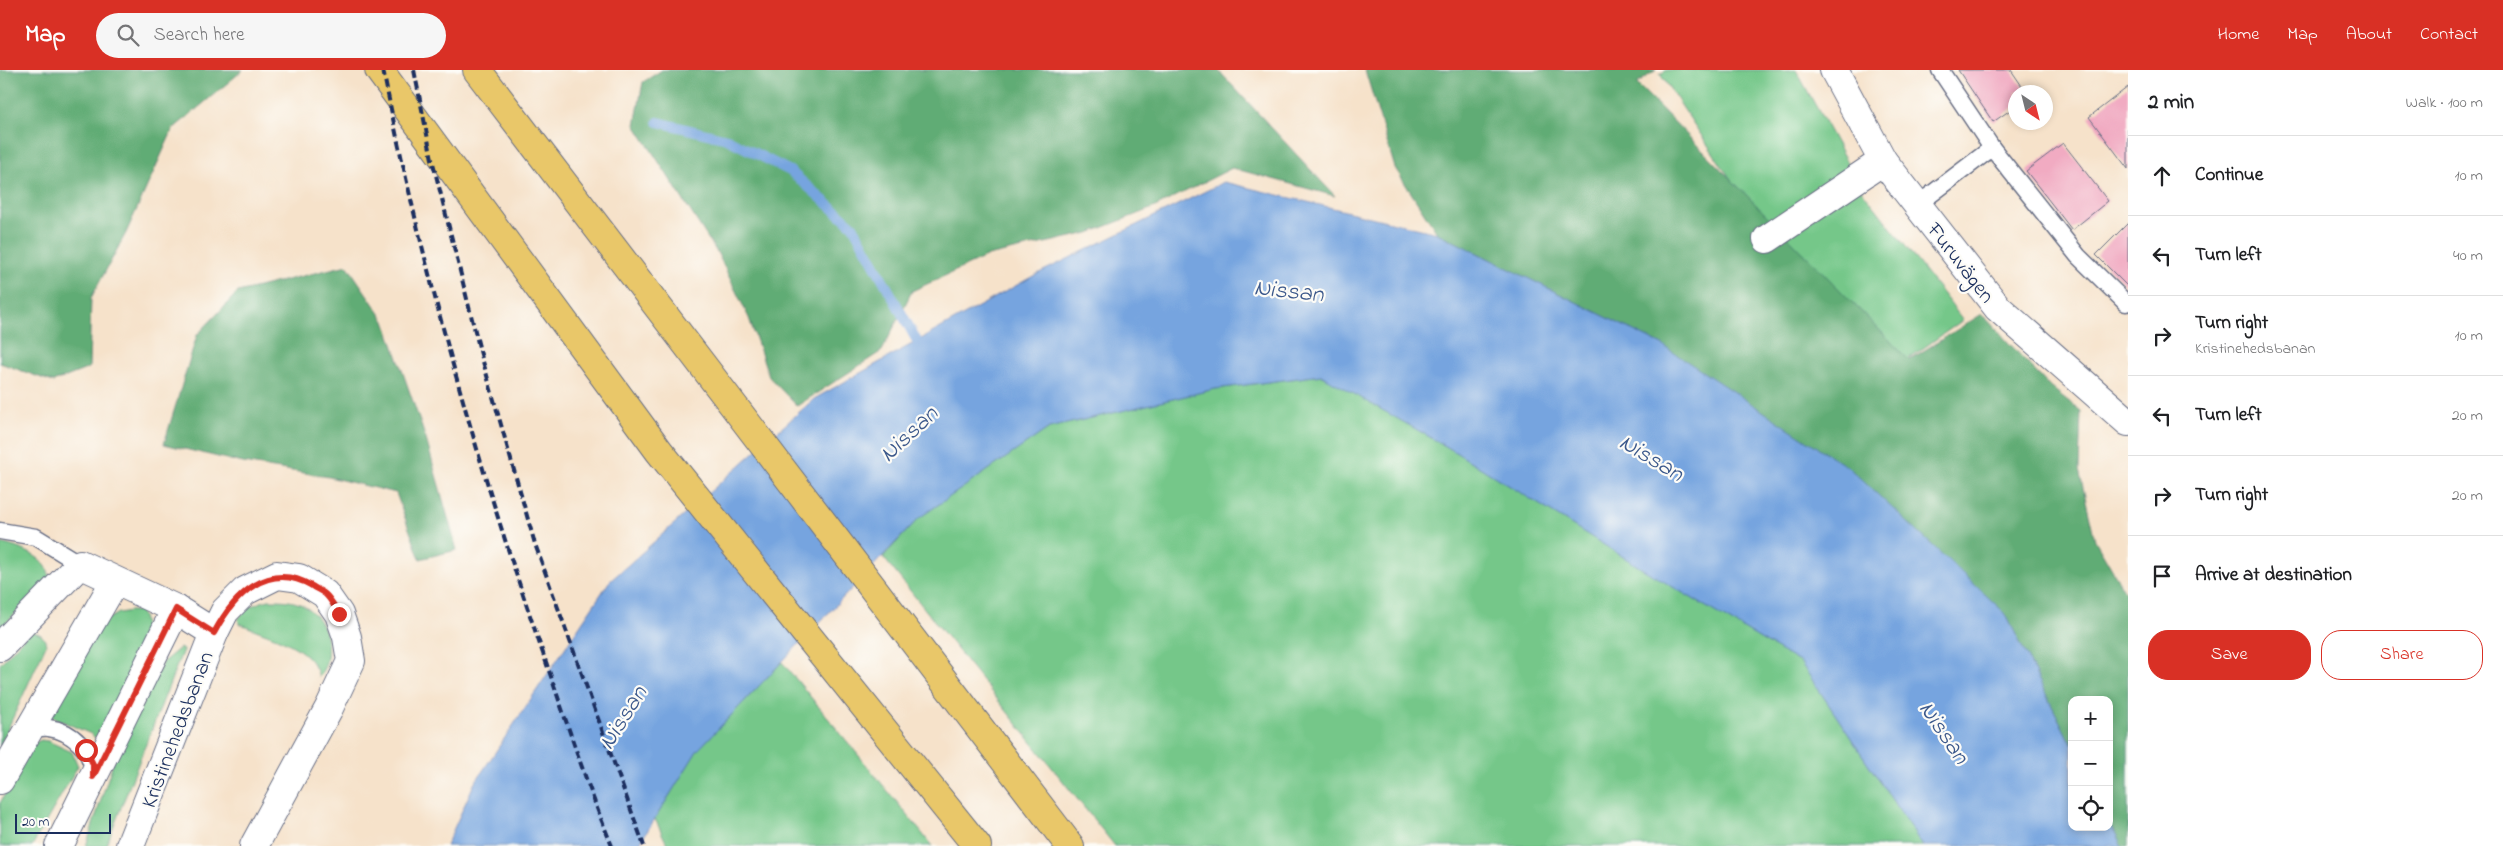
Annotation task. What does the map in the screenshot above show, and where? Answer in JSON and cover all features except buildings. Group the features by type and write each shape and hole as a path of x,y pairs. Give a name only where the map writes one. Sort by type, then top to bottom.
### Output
{"highway":[{"path":"379,70 659,451 977,846"},
{"path":"477,70 1070,846"}],"street":[{"name":"Furuvägen","path":"1834,70 1882,161 1998,308 2128,422"},
{"path":"1767,239 1882,161"},
{"path":"0,647 80,564"},
{"name":"Kristinehedsbanan","path":"80,564 176,609 214,633 130,846"},
{"path":"214,633 226,611 245,591 277,575 299,578 325,594 339,614 347,637 351,661 254,846"},
{"path":"0,780 115,580"},
{"path":"59,846 176,609"}],"lane":[{"path":"1940,70 1992,148 2078,256 2126,303"},
{"path":"1917,204 1992,148"},
{"name":"Kristinehedsbanan","path":"0,531 36,537 80,564"},
{"path":"29,730 48,727 67,733 86,750 93,764 93,777"}],"green space":[{"path":"0,70 243,70 173,129 126,233 91,298 89,368 53,382 0,363"},
{"path":"662,70 1218,70 1335,196 1232,168 1153,208 1089,233 988,256 912,291 882,351 797,406 769,377 749,318 718,254 635,125 643,82"},
{"path":"1365,70 1656,70 1637,84 1909,360 1982,314 2048,385 2081,411 2079,470 2095,540 2128,597 2128,846 2122,846 2113,829 2113,696 2068,696 2068,738 2005,613 1662,345 1437,233 1395,168"},
{"path":"1667,70 1796,70 1864,193 1963,320 1901,364 1761,224 1660,74"},
{"path":"347,265 385,321 426,439 457,550 420,559 396,493 329,477 243,463 164,444 197,335 238,292"},
{"path":"1322,375 1449,448 1641,568 1801,663 1923,846 1115,846 883,557 919,518 1049,428 1215,389"},
{"path":"0,543 24,550 39,559 45,565 49,580 0,629"},
{"path":"269,600 289,601 300,604 317,617 326,636 328,647 324,668 319,677 314,665 297,648 239,623 238,619 248,609"},
{"path":"140,611 142,614 144,625 143,641 136,662 122,692 101,731 95,738 91,734 50,716 101,623 119,613"},
{"path":"29,632 40,635 46,645 0,746 0,664"},
{"path":"180,648 183,650 106,846 86,846 113,763 163,662"},
{"path":"782,662 932,846 668,846 655,819 697,751"},
{"path":"41,740 48,741 72,752 78,766 32,846 0,846 0,803 32,744"}],"water":[{"name":"Nissan","path":"1224,182 1437,233 1662,345 1849,468 2005,613 2068,738 2068,831 2113,831 2113,829 2122,846 1923,846 1801,663 1641,568 1449,448 1321,375 1215,389 1049,428 919,518 697,751 638,846 446,846 474,784 609,582 814,399 1035,275"}],"waterway":[{"path":"658,122 727,139 790,171 853,226 917,341"}],"railway":[{"path":"383,70 434,294 475,442 521,589 612,846"},
{"path":"414,70 432,159 480,351 535,544 644,846"}],"route":[{"path":"86,750 93,764 93,777 176,609 214,633 226,611 245,591 277,575 299,578 325,594 339,614"}]}
